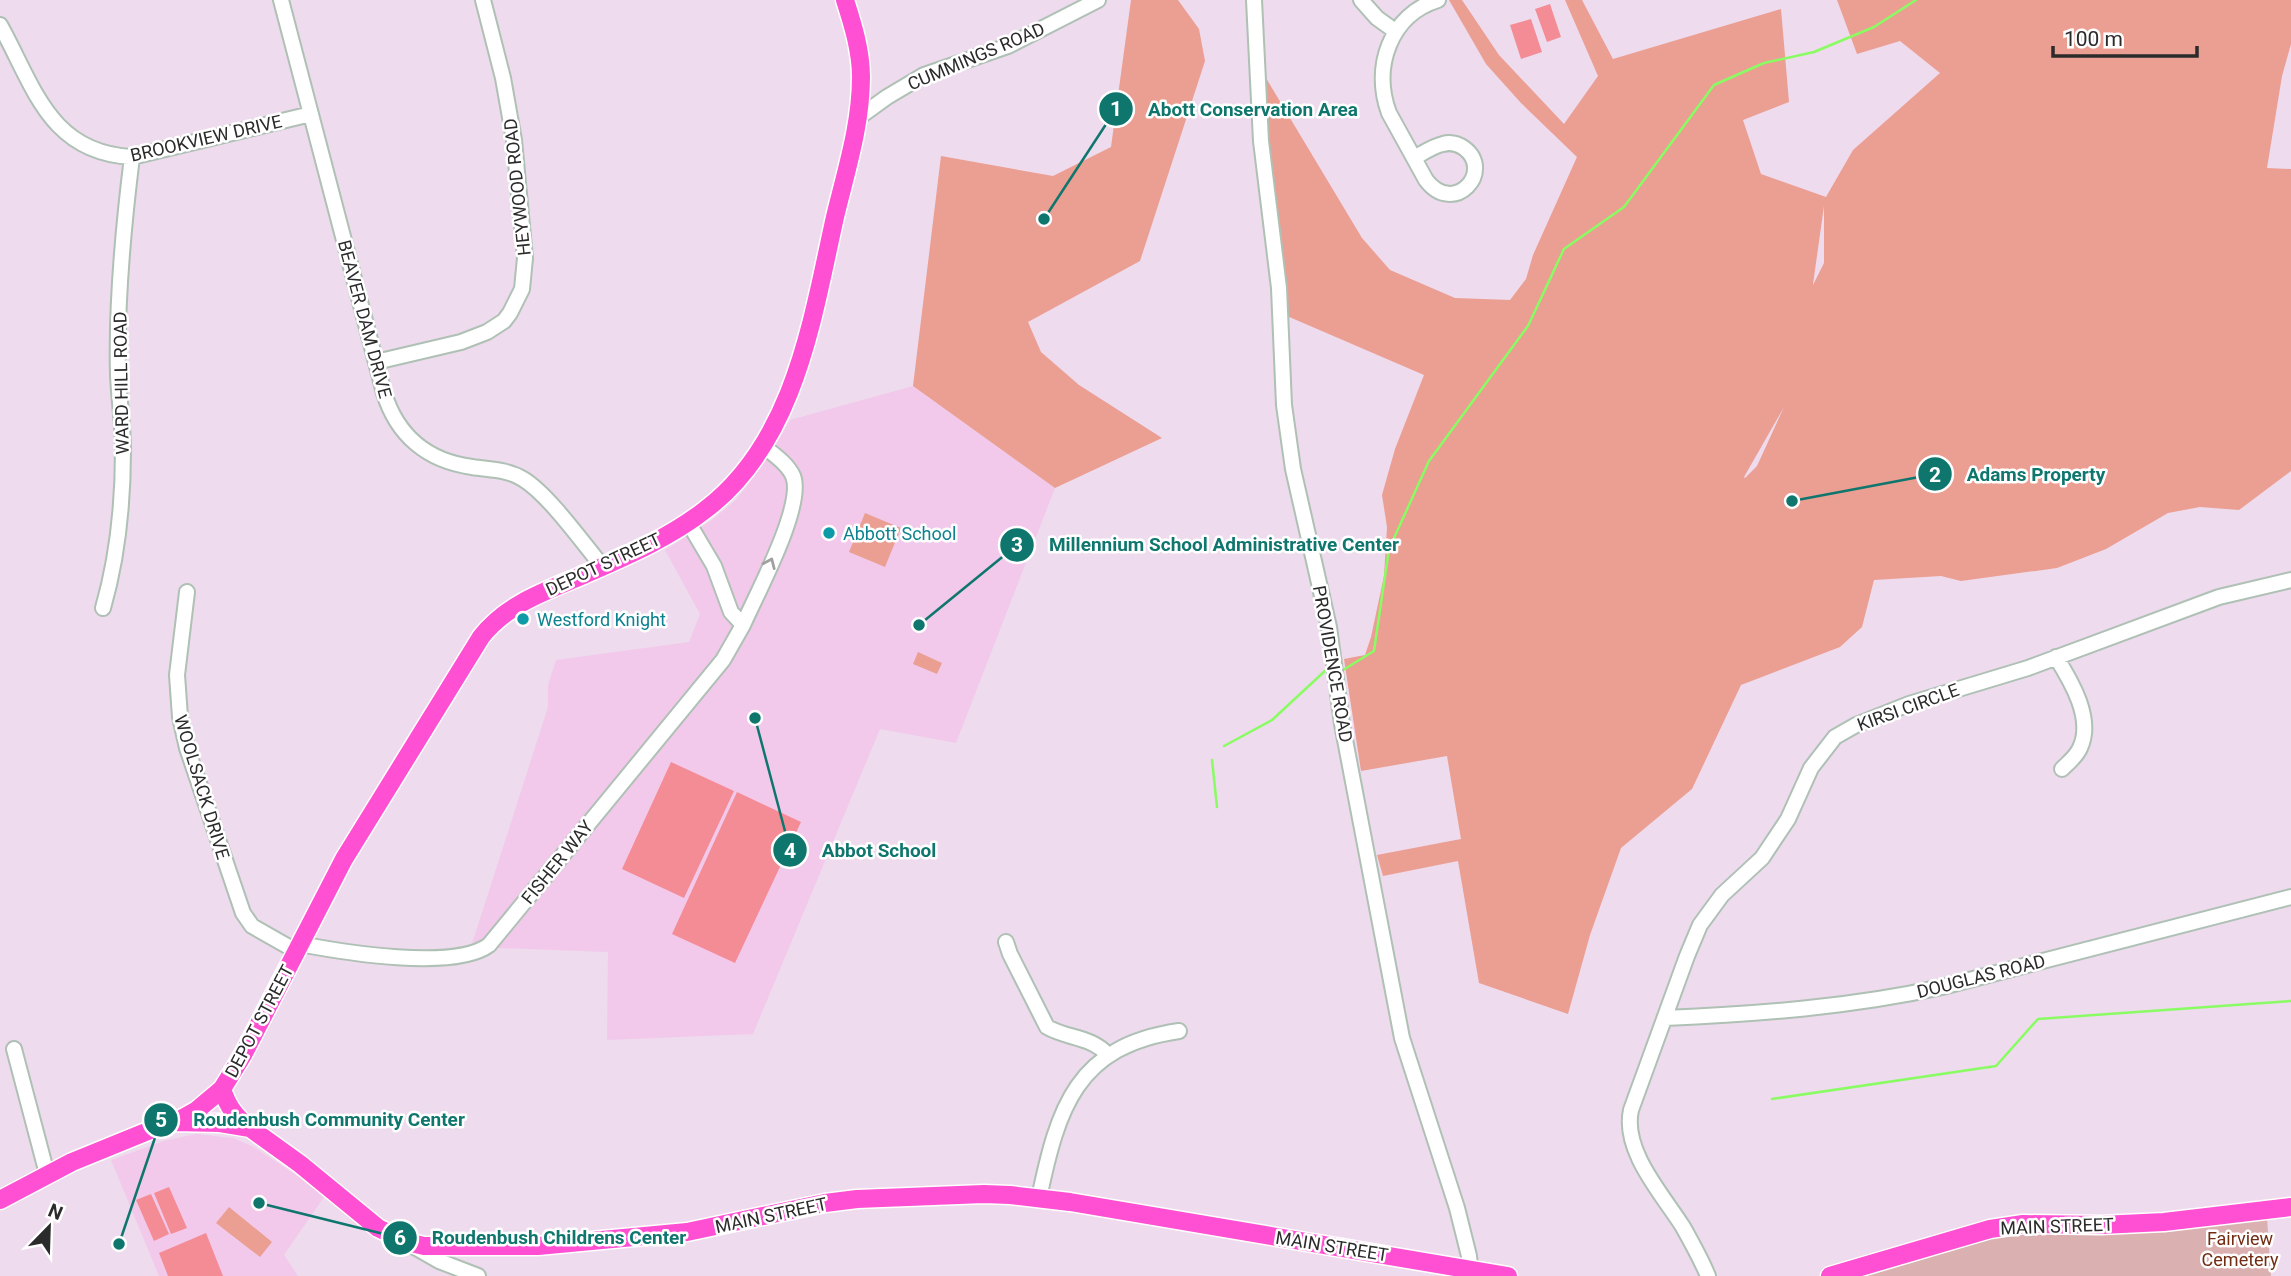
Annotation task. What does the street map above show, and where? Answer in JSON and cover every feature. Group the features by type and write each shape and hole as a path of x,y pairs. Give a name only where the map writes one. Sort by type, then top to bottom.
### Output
{"main road":[{"name":"DEPOT STREET","path":"174,1122 197,1111 222,1089 243,1055 352,846 486,631 504,614 524,602 688,522 713,504 734,483 762,445 787,400 809,330 858,118 861,73 855,32 845,0"},
{"name":"DEPOT STREET","path":"222,1089 235,1117 250,1128"},
{"name":"MAIN STREET","path":"0,1200 47,1174 174,1122 201,1121 250,1128 300,1164 378,1228 407,1242 424,1246 538,1245 687,1232 825,1203 972,1194 1039,1198 1471,1272 1508,1276"},
{"name":"MAIN STREET","path":"1830,1276 1967,1234 2011,1226 2164,1222 2291,1207"}],"street":[{"name":"BEAVER DAM DRIVE","path":"281,0 391,413 414,444 449,462 509,472 526,481 540,492 602,566"},
{"name":"HEYWOOD ROAD","path":"376,362 461,342 487,332 504,321 522,289 525,258 514,140 503,78 483,0"},
{"name":"CUMMINGS ROAD","path":"858,118 925,75 1008,46 1098,0"},
{"name":"PROVIDENCE ROAD","path":"1254,0 1261,141 1279,288 1284,405 1293,469 1329,627 1342,724 1402,1038 1457,1208 1471,1272"},
{"path":"1360,0 1377,18 1395,31"},
{"path":"1413,158 1389,113 1383,92 1384,68 1395,31 1412,12 1438,0"},
{"name":"BROOKVIEW DRIVE","path":"0,25 39,103 62,131 92,149 132,157 311,114"},
{"name":"WARD HILL ROAD","path":"103,608 116,556 121,510 123,448 118,376 119,313 132,157"},
{"name":"FISHER WAY","path":"298,948 395,957 461,957 484,949 723,660 743,625 789,522 796,490 787,467 762,445"},
{"path":"688,522 714,566 731,612 743,625"},
{"name":"KIRSI CIRCLE","path":"1708,1276 1634,1147 1629,1127 1631,1111 1700,925 1723,893 1751,871 1762,858 1788,818 1811,768 1835,737 1856,725 1909,704 2056,657 2219,597 2291,580"},
{"name":"WOOLSACK DRIVE","path":"187,592 177,675 180,717 187,748 235,892 247,920 258,930 298,948"},
{"path":"2056,657 2074,692 2085,729 2080,749 2062,769"},
{"name":"DOUGLAS ROAD","path":"1665,1018 1890,999 2291,897"},
{"path":"1006,942 1046,1027 1093,1042 1108,1055"},
{"path":"1039,1198 1049,1151 1065,1105 1076,1086 1108,1055 1144,1038 1179,1031"},
{"path":"14,1049 47,1174"},
{"path":"407,1242 439,1261 478,1276"}],"shaded area":[{"path":"1131,0 1178,0 1199,29 1205,61 1140,261 1028,322 1041,352 1079,385 1162,438 1055,488 913,386 941,156 1053,176 1111,147"},
{"path":"1449,0 1462,0 1499,55 1564,124 1598,76 1565,0 1582,0 1613,59 1781,9 1789,102 1743,120 1761,174 1826,197 1853,150 1940,73 1900,41 1857,54 1837,0 2291,0 2291,44 2282,76 2267,168 2291,169 2291,471 2239,510 2200,507 2168,513 2106,549 2057,568 1961,581 1941,576 1874,580 1862,627 1840,647 1741,685 1692,789 1621,848 1590,935 1568,1014 1479,983 1458,861 1383,876 1377,855 1461,839 1447,756 1361,771 1344,659 1365,655 1371,637 1384,576 1387,527 1382,495 1395,449 1424,375 1280,313 1257,63 1362,238 1390,270 1455,298 1510,300 1526,279 1533,255 1577,157 1521,103 1486,64","holes":["1824,206 1824,263 1813,285 1813,284","1784,407 1757,466 1745,478 1744,477"]},
{"path":"1550,4 1561,37 1547,42 1535,9"},
{"path":"1531,19 1542,52 1521,59 1510,25"},
{"path":"913,386 1055,488 956,743 880,729 753,1034 607,1040 608,952 471,947 548,707 548,685 556,660 689,642 700,614 665,550 712,520 736,500 762,466 790,420"},
{"path":"865,513 901,528 885,567 849,552"},
{"path":"918,652 942,663 937,674 913,664"},
{"path":"671,762 734,791 684,898 622,869"},
{"path":"737,792 801,822 735,963 672,934"},
{"path":"196,1134 233,1138 254,1147 324,1197 284,1255 298,1276 159,1276 111,1160 164,1141"},
{"path":"169,1187 187,1228 171,1234 154,1193"},
{"path":"151,1194 169,1234 154,1241 136,1200"},
{"path":"229,1207 272,1242 260,1257 216,1223"},
{"path":"206,1233 223,1276 168,1276 159,1253"}],"green space":[{"name":"Fairview Cemetery","path":"2267,1218 2271,1276 1855,1276 2006,1232"}],"waterway":[{"path":"1343,670 1374,651 1389,549 1429,461 1528,326 1564,249 1624,207 1714,85 1764,63 1814,52 1874,27 1916,0"},
{"path":"1224,746 1272,720 1326,670"},
{"path":"1212,760 1217,807"},
{"path":"1772,1099 1996,1066 2038,1019 2291,1001"}],"place":[{"name":"Abott Conservation Area","path":"1044,219"},
{"name":"Adams Property","path":"1792,501"},
{"name":"Abbott School","path":"829,533"},
{"name":"Westford Knight","path":"523,619"},
{"name":"Millennium School Administrative Center","path":"919,625"},
{"name":"Abbot School","path":"755,718"},
{"name":"Roudenbush Childrens Center","path":"259,1203"},
{"name":"Roudenbush Community Center","path":"119,1244"}]}
